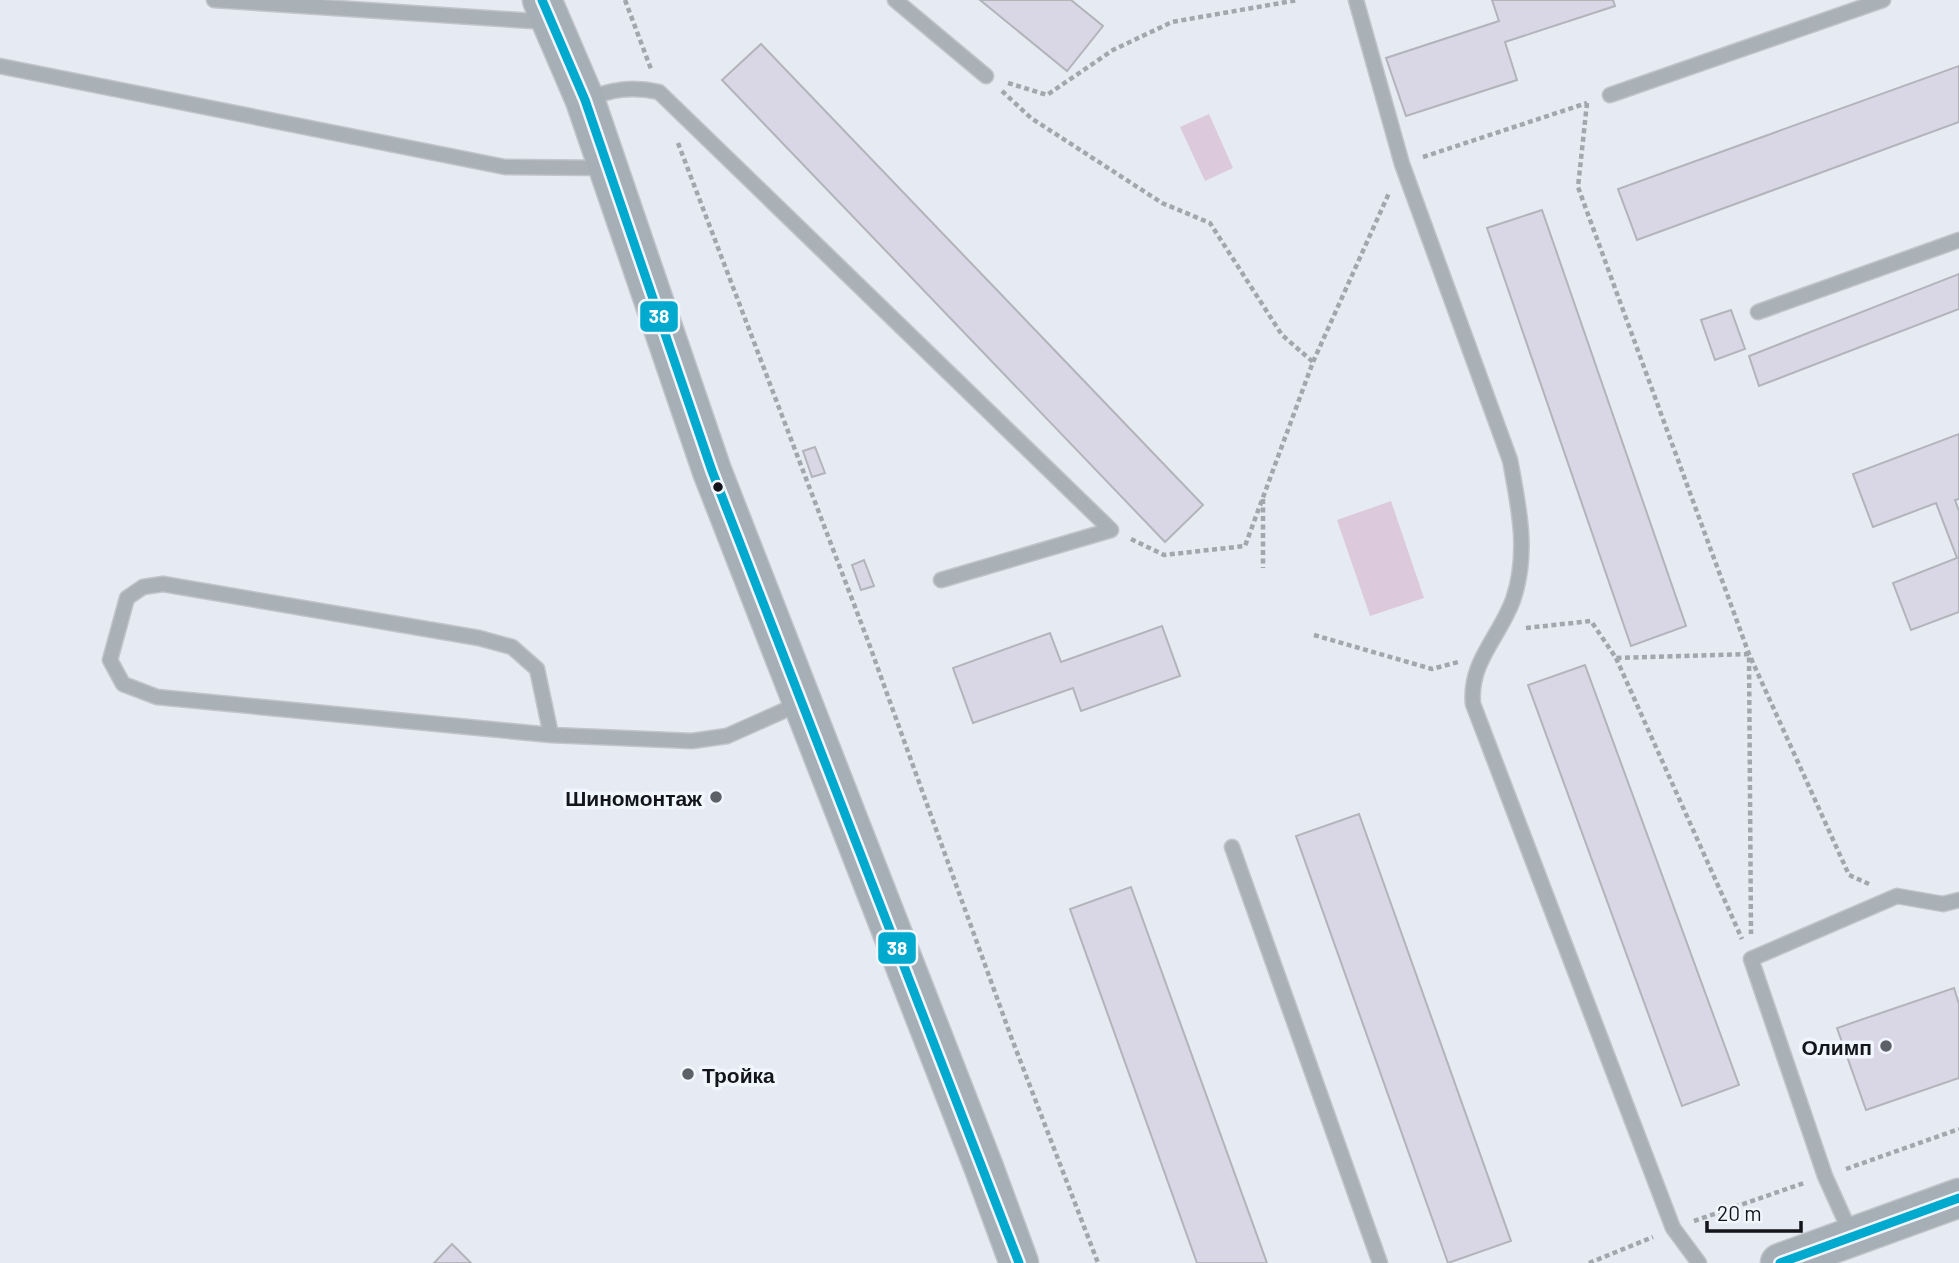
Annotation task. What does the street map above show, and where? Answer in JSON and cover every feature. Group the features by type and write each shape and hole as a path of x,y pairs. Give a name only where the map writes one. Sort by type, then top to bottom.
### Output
{"main road":[{"path":"546,11 585,100 712,471 974,1142 1018,1263"},
{"path":"1780,1263 1959,1198"}],"lane":[{"path":"214,0 546,11"},
{"path":"895,0 986,76"},
{"path":"1356,0 1402,164 1510,460 1523,543 1520,570 1513,600 1476,668 1471,686 1473,704 1674,1228 1699,1263"},
{"path":"1610,96 1883,0"},
{"path":"0,66 505,167 608,169"},
{"path":"585,100 602,93 624,89 641,88 659,92 1111,530 941,580"},
{"path":"1758,312 1959,240"},
{"path":"551,735 537,669 512,647 479,638 163,584 143,587 127,598 110,660 123,684 157,697 551,735 692,741 727,736 802,703"},
{"path":"1232,847 1380,1263"},
{"path":"1852,1237 1825,1176 1751,959 1897,896 1943,904 1959,900"}],"path":[{"path":"625,0 659,92"},
{"path":"986,76 1048,95 1113,50 1172,22 1298,0"},
{"path":"986,76 1031,118 1082,153 1162,203 1210,223 1282,335 1313,362"},
{"path":"1111,530 1164,555 1244,546 1313,362 1402,164 1610,96"},
{"path":"1587,103 1578,187 1749,654 1849,875 1897,896"},
{"path":"678,142 868,641 1010,1034 1098,1263"},
{"path":"1263,496 1263,568"},
{"path":"1499,630 1591,621 1616,658 1751,959"},
{"path":"1314,635 1432,669 1486,653"},
{"path":"1616,658 1749,654"},
{"path":"1749,654 1751,959"},
{"path":"1589,1263 1674,1228 1959,1129"}],"shaded area":[{"path":"1209,114 1233,168 1205,181 1180,127"},
{"path":"1391,501 1424,598 1370,616 1337,520"}],"building":[{"path":"980,0 1071,0 1103,26 1067,71"},
{"path":"1492,0 1613,0 1615,6 1505,42 1517,80 1406,116 1386,58 1499,21"},
{"path":"761,44 1203,505 1165,542 722,80"},
{"path":"1959,66 1959,122 1637,240 1618,189"},
{"path":"1542,210 1686,626 1631,646 1487,228"},
{"path":"1959,274 1959,309 1759,386 1749,356"},
{"path":"1731,310 1745,349 1715,360 1701,320"},
{"path":"1959,434 1959,499 1955,500 1959,511 1959,612 1911,630 1893,583 1957,558 1936,503 1873,527 1853,474"},
{"path":"815,447 825,473 812,477 803,451"},
{"path":"864,560 874,586 861,590 852,565"},
{"path":"1162,626 1180,676 1081,711 1073,688 973,723 953,668 1050,633 1061,662"},
{"path":"1585,665 1739,1085 1682,1106 1528,685"},
{"path":"1359,814 1511,1241 1448,1263 1296,836"},
{"path":"1131,887 1267,1263 1197,1263 1070,909"},
{"path":"1954,988 1959,1004 1959,1078 1866,1110 1837,1028"},
{"path":"452,1244 471,1263 434,1263"}],"transit line":[{"name":"38","path":"542,0 585,100 712,471 1019,1263"},
{"name":"38","path":"1780,1263 1959,1198"}],"place":[{"name":"Шиномонтаж","path":"716,797"},
{"name":"Олимп","path":"1886,1046"},
{"name":"Тройка","path":"688,1074"}]}
